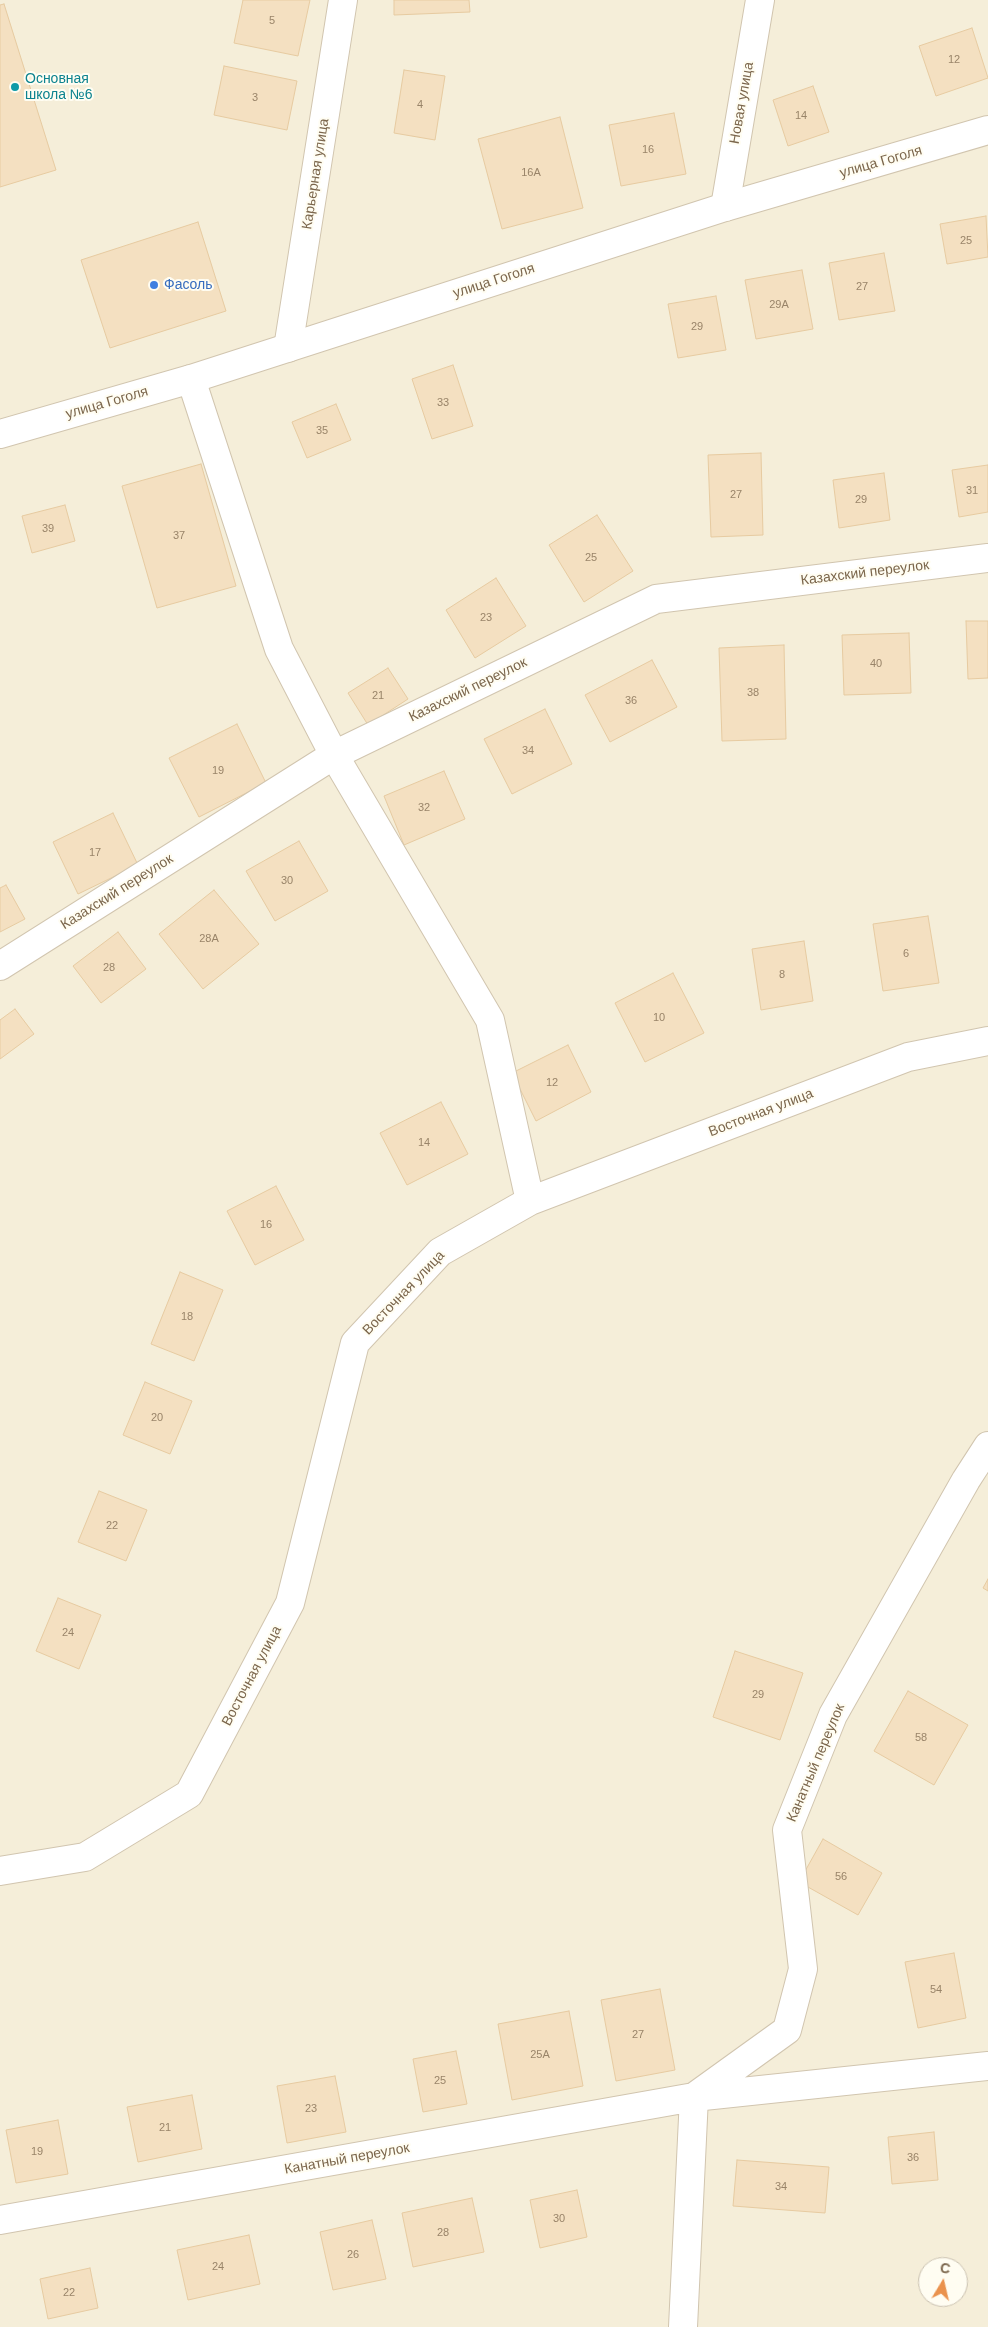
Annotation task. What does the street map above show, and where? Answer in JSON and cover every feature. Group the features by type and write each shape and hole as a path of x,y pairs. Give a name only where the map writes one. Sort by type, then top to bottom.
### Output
{"street":[{"name":"Карьерная улица","path":"288,348 344,0"},
{"name":"Новая улица","path":"725,207 760,0"},
{"name":"улица Гоголя","path":"0,434 191,379 725,207 988,130"},
{"path":"191,379 279,649 334,755 490,1020 530,1201"},
{"name":"Казахский переулок","path":"0,966 334,755 656,599 988,558"},
{"name":"Восточная улица","path":"0,1871 85,1857 189,1794 290,1603 356,1344 440,1252 530,1201 908,1057 988,1041"},
{"name":"Канатный переулок","path":"694,2097 787,2030 803,1969 788,1830 833,1715 966,1480 988,1446"},
{"name":"Канатный переулок","path":"0,2220 694,2097 988,2066"},
{"path":"683,2327 694,2097"}],"shaded area":[{"path":"0,0 988,0 988,2327 0,2327"}],"building":[{"path":"243,0 310,0 298,56 234,43"},
{"path":"394,0 469,0 470,12 394,15"},
{"name":"Основная школа №6","path":"4,4 56,170 0,187 0,5"},
{"path":"972,28 988,78 936,96 919,46"},
{"path":"224,66 297,81 287,130 214,115"},
{"path":"404,70 445,76 435,140 394,133"},
{"path":"813,86 829,132 788,146 773,100"},
{"path":"674,113 686,174 621,186 609,125"},
{"path":"560,117 583,208 502,229 478,139"},
{"path":"986,216 988,257 947,264 940,224"},
{"name":"Фасоль","path":"198,222 226,311 110,348 81,260"},
{"path":"884,253 895,311 839,320 829,263"},
{"path":"802,270 813,329 756,339 745,280"},
{"path":"716,296 726,350 678,358 668,304"},
{"path":"453,365 473,426 432,439 412,379"},
{"path":"336,404 351,440 307,458 292,422"},
{"path":"761,453 763,535 711,537 708,455"},
{"path":"201,464 236,586 157,608 122,486"},
{"path":"988,465 988,512 959,517 952,470"},
{"path":"884,473 890,520 839,528 833,480"},
{"path":"65,505 75,541 32,553 22,516"},
{"path":"597,515 633,571 584,602 549,545"},
{"path":"496,578 526,626 475,658 446,610"},
{"path":"966,621 988,621 988,678 968,679"},
{"path":"909,633 911,693 844,695 842,635"},
{"path":"784,645 786,739 722,741 719,648"},
{"path":"652,660 677,707 610,742 585,695"},
{"path":"388,668 408,699 368,725 348,693"},
{"path":"545,709 572,764 512,794 484,739"},
{"path":"237,724 266,783 199,817 169,758"},
{"path":"444,771 465,819 404,845 384,796"},
{"path":"113,813 138,865 78,894 53,842"},
{"path":"299,841 328,891 275,921 246,871"},
{"path":"6,885 25,919 0,932 0,888"},
{"path":"214,890 259,944 203,989 159,934"},
{"path":"928,916 939,983 883,991 873,924"},
{"path":"118,932 146,969 101,1003 73,966"},
{"path":"804,941 813,1001 761,1010 752,949"},
{"path":"673,973 704,1033 645,1062 615,1003"},
{"path":"15,1009 34,1034 0,1059 0,1020"},
{"path":"568,1045 591,1092 536,1121 512,1073"},
{"path":"441,1102 468,1154 407,1185 380,1133"},
{"path":"276,1186 304,1240 255,1265 227,1211"},
{"path":"180,1272 223,1290 194,1361 151,1344"},
{"path":"145,1382 192,1401 170,1454 123,1435"},
{"path":"99,1491 147,1510 126,1561 78,1542"},
{"path":"988,1579 988,1591 983,1588"},
{"path":"58,1598 101,1615 79,1669 36,1651"},
{"path":"735,1651 803,1673 780,1740 713,1717"},
{"path":"908,1691 968,1725 934,1785 874,1751"},
{"path":"823,1839 882,1873 858,1915 799,1882"},
{"path":"954,1953 966,2018 918,2028 905,1962"},
{"path":"660,1989 675,2070 616,2081 601,2000"},
{"path":"569,2011 583,2086 512,2100 498,2024"},
{"path":"456,2051 467,2104 423,2112 413,2059"},
{"path":"335,2076 346,2132 287,2143 277,2086"},
{"path":"192,2095 202,2149 138,2162 127,2107"},
{"path":"58,2120 68,2174 16,2183 6,2130"},
{"path":"934,2132 938,2180 892,2184 888,2137"},
{"path":"737,2160 829,2167 825,2213 733,2206"},
{"path":"577,2190 587,2237 540,2248 530,2200"},
{"path":"472,2198 484,2252 413,2267 402,2213"},
{"path":"372,2220 386,2279 333,2290 320,2232"},
{"path":"249,2235 260,2284 188,2300 177,2250"},
{"path":"90,2268 98,2308 48,2319 40,2279"}],"place":[{"name":"Основная школа №6","path":"15,87"},
{"name":"Фасоль","path":"154,285"}]}
